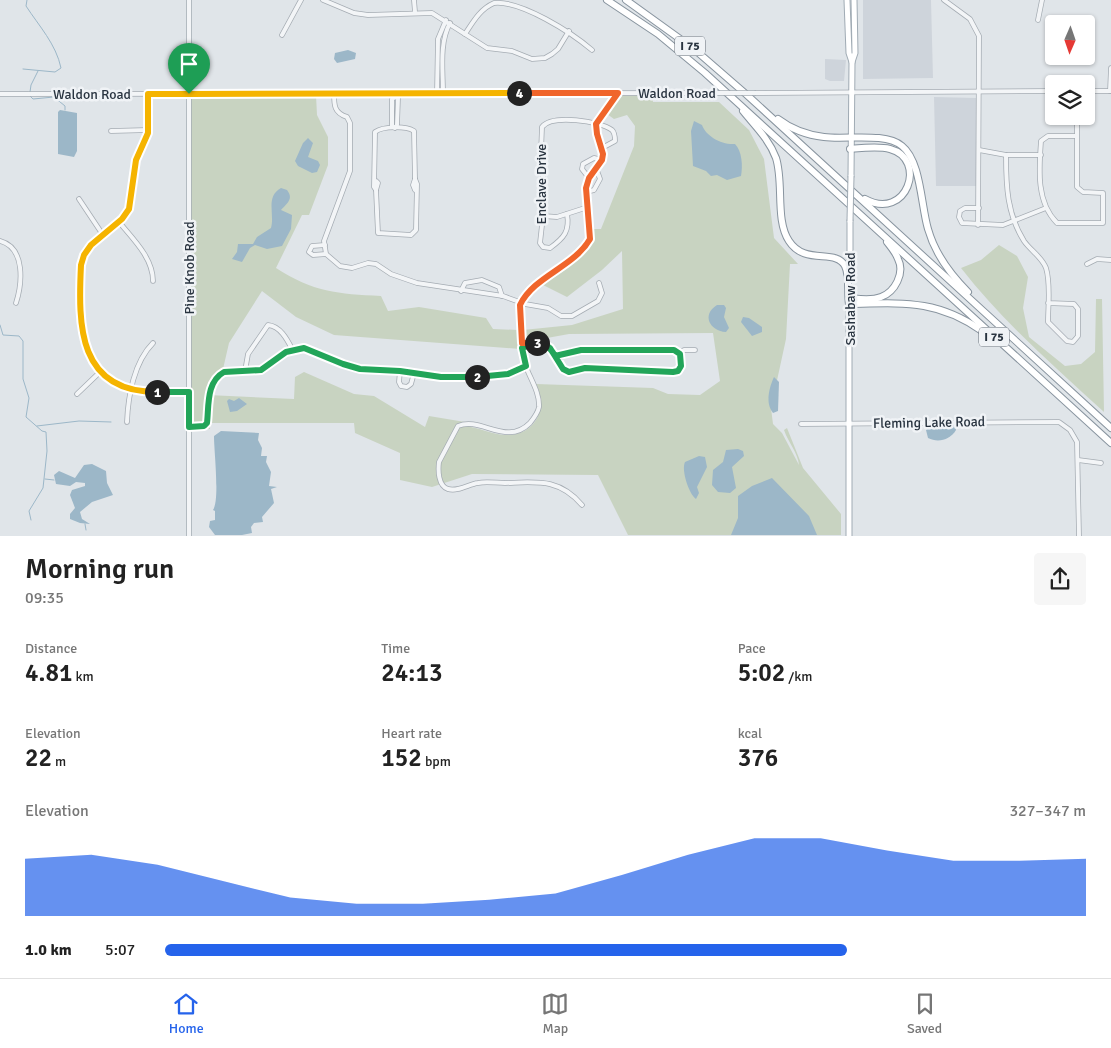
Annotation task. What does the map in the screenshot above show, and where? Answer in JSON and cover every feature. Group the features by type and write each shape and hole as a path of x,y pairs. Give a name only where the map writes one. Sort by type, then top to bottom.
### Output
{"highway":[{"name":"I 75","path":"607,0 658,34 1111,443"},
{"name":"I 75","path":"626,0 694,49 750,97 1111,428"},
{"path":"750,97 792,128 822,137 888,139 897,142 908,151 914,162 926,221 936,250 953,277 991,318"},
{"path":"733,100 762,133 776,158 783,225 788,239 795,248 806,255 833,257 842,262 846,270 850,301"},
{"path":"850,149 884,148 893,150 904,158 910,170 906,191 900,198 891,203 874,203 856,194"},
{"path":"850,301 882,297 897,282 900,268 899,259 877,230"},
{"path":"850,301 907,302 942,309 967,321 1013,355"}],"main road":[{"name":"Sashabaw Road","path":"847,0 851,40 855,52 852,62 850,138 849,536"},
{"name":"Sashabaw Road","path":"851,40 854,0"}],"street":[{"name":"Pine Knob Road","path":"189,0 189,536"},
{"path":"282,35 301,0"},
{"path":"326,0 354,13 368,15 415,12 432,13 448,21 487,48 512,51 538,60 545,58 558,49 569,31"},
{"path":"414,0 415,12"},
{"path":"944,0 970,19 978,30 980,46 978,225"},
{"path":"1038,20 1042,0"},
{"path":"465,34 480,12 493,4 503,1 533,10 569,31 592,50"},
{"path":"437,93 438,39 448,21"},
{"path":"442,93 445,31 448,21"},
{"path":"438,59 443,60"},
{"path":"1095,91 1110,91 1111,68"},
{"name":"Waldon Road","path":"0,94 395,95 437,93 1045,91"},
{"path":"582,505 564,488 545,482 479,482 452,490 442,484 439,462 458,426 472,425 511,432 526,426 536,415 539,404 537,394 526,366 522,348 519,319 521,303 532,289 586,245 590,235 586,192 589,178 602,160 602,148 596,124 618,93"},
{"path":"148,94 148,130 136,160 130,205 127,213 91,245 84,255 81,273 83,341 100,372 113,382 131,390 189,392"},
{"path":"334,94 335,110 340,115 347,117 350,122 351,167 326,234 324,245 326,254 333,262 346,268 372,263 417,284 502,296 521,303 548,308 556,315 572,316 598,301 602,294 599,283"},
{"path":"395,95 392,99 392,126 395,128"},
{"name":"Enclave Drive","path":"567,214 568,232 560,241 548,249 542,248 540,243 543,216 540,193 544,171 541,152 542,127 553,120 576,120 596,124"},
{"path":"596,124 610,129 616,136 613,144 602,148"},
{"path":"1076,136 1048,136 1041,141 1040,187 1046,208 1050,217 1057,223 1103,223 1103,193 1083,192 1077,187 1077,125"},
{"path":"381,128 395,128 411,129 415,134 416,230 411,235 378,233 376,190 374,187 376,181 375,132 381,128"},
{"path":"111,131 148,130"},
{"path":"979,150 1006,155 1041,155"},
{"path":"1006,155 1008,199 1014,223 1025,242 1045,266 1048,322 1067,341 1073,342 1078,336 1078,309 1074,304 1048,303"},
{"path":"589,178 582,170 583,164 594,158 602,160"},
{"path":"586,192 594,190 600,179 596,168"},
{"path":"79,199 103,235"},
{"path":"543,216 567,214 588,207"},
{"path":"979,208 965,208 960,212 959,217 962,223 978,225 1014,223 1046,208"},
{"path":"119,222 148,260 153,273 153,281"},
{"path":"0,241 11,248 19,262 19,292 16,303"},
{"path":"324,245 312,246 309,252 313,255 326,254"},
{"path":"1087,264 1097,259 1111,260"},
{"path":"462,290 466,282 486,281 499,287 502,296"},
{"path":"245,371 248,354 268,326 272,326 284,334 292,349"},
{"path":"127,422 131,390 142,360 153,342"},
{"path":"522,343 546,345 563,369 569,372 585,368 673,372 678,371 681,366 680,354"},
{"path":"522,348 533,343"},
{"path":"189,427 204,426 207,423 208,398 220,374 257,371 266,368 292,349 304,348 360,369 400,371 441,377 486,377 508,374 526,366"},
{"path":"555,356 568,351 590,349 669,350 680,354"},
{"path":"680,354 684,350 696,350"},
{"path":"400,371 399,382 401,386 407,387 411,384 414,373"},
{"path":"77,394 100,372"},
{"name":"Fleming Lake Road","path":"801,424 1057,422 1070,430 1077,442 1078,460"},
{"path":"1079,536 1078,460 1101,463"}],"shaded area":[{"path":"863,0 931,0 933,78 863,79"},
{"path":"825,59 846,60 844,81 825,79"},
{"path":"934,97 976,98 977,186 936,186"}],"green space":[{"path":"623,94 652,94 653,102 719,102 749,130 764,159 774,238 798,264 790,264 786,339 771,408 773,424 782,433 799,465 797,456 784,430 787,428 803,468 841,514 841,535 628,535 598,475 472,474 432,487 400,480 400,453 355,433 354,423 210,423 210,429 190,430 191,97 316,95 317,115 328,137 328,165 309,215 302,215 276,268 314,287 339,293 381,296 388,311 419,307 486,318 493,329 518,330 520,349 334,335 296,317 262,291 229,343 223,369 208,395 294,399 295,377 304,372 354,394 374,396 425,427 429,416 471,423 471,427 509,435 527,429 538,417 540,401 536,384 653,388 668,394 700,395 720,381 713,333 569,334 525,342 523,330 572,325 623,309 622,251 602,270 567,297 543,285 576,262 589,246 593,229 601,229 634,146 635,126 627,115 614,119 607,114"},
{"path":"999,245 1017,256 1028,277 1023,308 1029,337 1065,366 1081,364 1095,352 1096,299 1102,299 1104,412 994,307 961,268 981,260"}],"water":[{"path":"348,50 356,53 355,59 337,63 334,59 335,53"},
{"path":"60,110 77,113 77,151 74,157 58,154 58,112"},
{"path":"694,121 702,125 707,133 715,139 724,143 735,144 741,159 741,176 727,180 717,175 711,176 706,171 693,166 691,131"},
{"path":"308,138 313,143 308,157 318,161 320,165 317,172 312,173 298,166 295,161 303,143"},
{"path":"281,188 287,190 290,198 281,210 292,215 291,229 282,246 267,249 255,245 250,248 242,262 232,259 237,252 238,244 253,244 257,237 271,228 273,196"},
{"path":"717,305 724,305 726,308 724,317 729,328 726,332 716,329 710,322 709,313"},
{"path":"743,317 749,318 762,327 762,332 752,336 741,322"},
{"path":"774,377 779,382 778,411 773,413 768,400"},
{"path":"239,398 247,404 237,411 230,412 227,401 229,399 234,401"},
{"path":"955,426 956,430 944,440 928,438 926,430 928,428"},
{"path":"221,431 259,433 258,440 262,448 261,456 267,456 266,462 271,472 269,486 277,487 271,489 274,503 262,517 263,522 254,523 251,527 252,533 215,535 209,527 210,521 215,520 215,511 213,510 216,496 214,436"},
{"path":"738,449 743,451 744,456 732,467 736,488 730,493 718,492 712,485 713,470 723,462 726,450"},
{"path":"699,456 705,457 707,467 697,487 699,493 696,499 686,482 684,466 685,462"},
{"path":"92,464 106,471 107,483 113,495 92,502 80,512 82,519 90,524 80,523 70,519 70,514 75,508 70,495 72,490 85,486 85,483 76,482 70,486 56,484 54,475 59,471 75,478 84,465"},
{"path":"772,478 809,516 817,535 731,535 738,518 738,496 752,486"}],"waterway":[{"path":"23,69 55,72 61,68 51,43 26,6 27,0"},
{"path":"30,92 31,85 38,71"},
{"path":"30,96 33,99 54,97 65,106 65,110"},
{"path":"0,325 3,335 19,336 23,341 23,379 29,398 26,417 42,431 46,432 47,451 43,488 29,511 31,520"},
{"path":"37,426 79,421 111,422"},
{"path":"45,479 54,480"},
{"path":"85,524 86,530"}],"route":[{"path":"189,94 148,94 148,133 136,160 130,205 122,219 96,240 84,255 81,265 80,306 83,341 87,352 100,372 113,382 131,390 142,392 189,392 189,427 199,428 207,423 210,390 220,374 224,372 261,370 272,364 281,355 297,348 311,350 360,369 400,371 441,377 486,377 508,374 526,366 522,348 533,343 537,343 541,343 550,348 559,364 565,371 569,372 585,368 673,372 680,369 680,354 674,350 598,349 568,351 555,356 550,348 546,345 541,343 533,343 522,343 519,312 523,299 532,289 583,249 590,239 590,214 586,188 589,178 602,160 603,154 596,124 618,93 189,94"}]}
